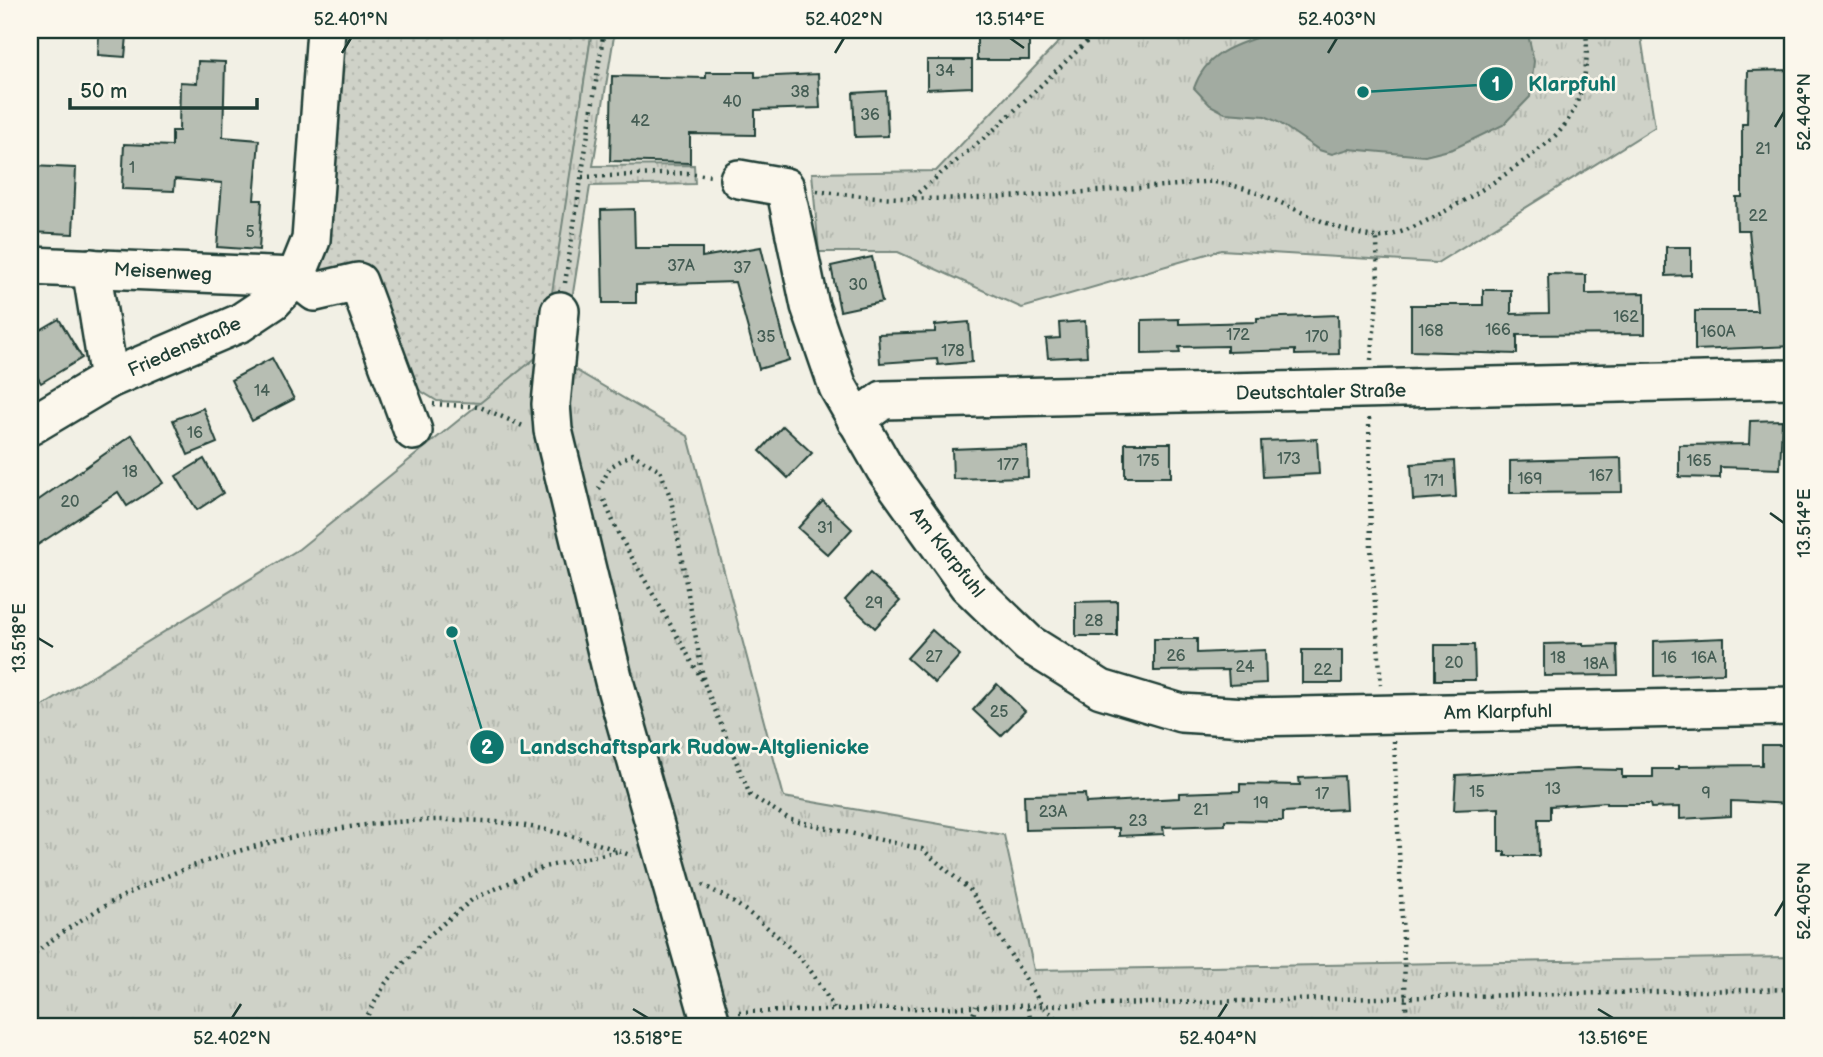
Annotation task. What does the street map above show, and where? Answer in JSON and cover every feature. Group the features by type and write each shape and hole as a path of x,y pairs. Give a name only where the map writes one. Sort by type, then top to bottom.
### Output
{"street":[{"name":"Friedenstraße","path":"30,426 109,379 240,323 273,301 296,277 311,240 326,30"},
{"path":"739,179 785,187"},
{"name":"Am Klarpfuhl","path":"785,187 810,306 838,387 885,469 968,584 1029,644 1101,689 1181,713 1246,717 1793,706"},
{"name":"Meisenweg","path":"30,267 296,277"},
{"path":"91,268 109,379"},
{"path":"296,277 315,292 358,282 422,417"},
{"path":"560,311 552,391 553,430 614,681 710,1020"},
{"name":"Deutschtaler Straße","path":"856,420 883,400 1370,376 1793,379"}],"path":[{"path":"560,311 604,30"},
{"path":"912,198 997,127 1098,30"},
{"path":"785,187 861,197 912,198 1032,195 1214,182 1282,201 1334,226 1377,238 1418,227 1527,160 1563,127 1582,89 1588,54 1586,30"},
{"path":"582,177 687,173 739,179"},
{"path":"1377,238 1378,293 1370,376 1371,548 1388,714 1407,1027"},
{"path":"422,417 480,407 528,429 553,430"},
{"path":"704,683 671,499 660,470 632,453 610,467 599,489 619,535 704,683 750,795 791,820 922,849 971,891 1043,1007 1067,1027"},
{"path":"30,957 61,931 177,871 309,832 398,822 483,821 551,831 620,851 665,868 720,894 763,926 807,966 837,1012"},
{"path":"361,1027 385,984 426,938 473,899 544,867 620,851"},
{"path":"710,1020 976,1006 1043,1007 1793,989"},
{"path":"969,1027 976,1006"},
{"path":"1028,1007 1032,1027"},
{"path":"1416,1027 1793,1019"}],"green space":[{"path":"339,30 592,30 544,352 482,403 437,401 403,380 366,276 318,275 315,261"},
{"path":"592,30 615,30 593,166 694,165 695,184 590,186 562,362 688,436 784,797 1004,835 1034,970 1793,957 1793,1027 30,1027 30,714 299,549 543,352"},
{"path":"1070,30 1640,30 1655,127 1437,263 1221,250 1022,308 898,252 819,252 812,173 936,171"}],"shaded area":[{"path":"1278,30 1527,30 1534,61 1530,97 1503,125 1453,149 1425,156 1349,149 1332,154 1319,150 1265,116 1225,113 1210,105 1194,88 1200,75 1217,56 1239,44"}],"building":[{"path":"977,30 1029,30 1029,60 977,60"},
{"path":"99,34 127,36 125,57 98,55"},
{"path":"927,60 972,60 972,87 927,89"},
{"path":"198,61 225,62 223,137 259,140 254,200 262,200 259,250 217,247 222,183 175,179 174,191 122,189 124,144 172,146 172,131 179,131 180,82 197,83"},
{"path":"1793,70 1793,346 1695,350 1695,311 1757,311 1749,230 1737,230 1736,197 1742,197 1742,124 1747,124 1748,71"},
{"path":"706,72 755,72 755,77 818,74 820,108 755,110 755,135 690,134 690,163 610,161 612,76 706,78"},
{"path":"886,91 888,136 855,137 853,93"},
{"path":"31,166 76,168 73,234 30,232"},
{"path":"634,209 635,248 702,248 702,257 761,247 789,360 759,369 735,282 636,285 636,303 603,303 601,210"},
{"path":"1666,247 1691,247 1691,275 1666,276"},
{"path":"872,257 882,302 840,311 831,266"},
{"path":"1548,274 1586,275 1586,294 1645,293 1645,334 1517,335 1517,354 1411,351 1411,305 1483,305 1483,290 1511,290 1511,314 1549,313"},
{"path":"1338,315 1339,354 1295,355 1295,350 1227,352 1227,346 1179,347 1180,353 1142,354 1142,320 1179,319 1179,324 1257,322 1257,318"},
{"path":"59,319 82,358 41,383 30,365 30,336"},
{"path":"1085,321 1087,356 1048,358 1046,339 1060,338 1059,323"},
{"path":"969,322 972,362 938,365 937,359 880,363 878,334 935,332 935,325"},
{"path":"272,358 294,399 252,421 231,380"},
{"path":"203,408 217,443 188,455 173,420"},
{"path":"1782,420 1780,469 1720,467 1720,478 1679,477 1679,445 1749,444 1750,421"},
{"path":"783,426 812,453 788,478 760,451"},
{"path":"132,435 163,483 127,506 118,492 30,550 30,506"},
{"path":"1317,439 1319,474 1263,477 1261,441"},
{"path":"1125,443 1171,443 1171,477 1125,477"},
{"path":"1027,446 1028,477 953,479 952,449"},
{"path":"1621,458 1622,492 1510,493 1510,461"},
{"path":"204,459 223,493 197,510 176,476"},
{"path":"1454,461 1456,497 1413,500 1411,464"},
{"path":"823,501 852,529 828,555 798,528"},
{"path":"870,573 900,601 875,628 845,600"},
{"path":"1117,601 1117,636 1076,636 1076,602"},
{"path":"932,630 960,655 935,683 907,658"},
{"path":"1724,638 1724,673 1654,676 1654,641"},
{"path":"1154,639 1197,639 1197,653 1265,650 1266,683 1229,685 1228,670 1154,671"},
{"path":"1583,643 1583,646 1617,645 1618,675 1544,676 1544,644"},
{"path":"1435,645 1474,645 1475,680 1435,680"},
{"path":"1302,650 1342,650 1342,683 1302,683"},
{"path":"997,684 1025,711 1001,736 973,710"},
{"path":"1762,745 1793,745 1793,804 1731,801 1731,816 1680,819 1680,807 1651,808 1650,804 1606,802 1550,806 1550,819 1538,819 1539,856 1505,856 1505,852 1499,852 1499,808 1454,810 1456,775 1576,769 1622,770 1622,777 1653,777 1653,769 1679,769 1679,766 1762,765"},
{"path":"1344,776 1346,809 1283,812 1283,821 1225,820 1225,825 1163,827 1164,834 1119,836 1119,828 1025,830 1024,795 1085,794 1086,803 1179,798 1179,793 1240,791 1240,784 1300,785 1299,778"}],"place":[{"name":"Klarpfuhl","path":"1363,92"},
{"name":"Landschaftspark Rudow-Altglienicke","path":"452,632"}]}
